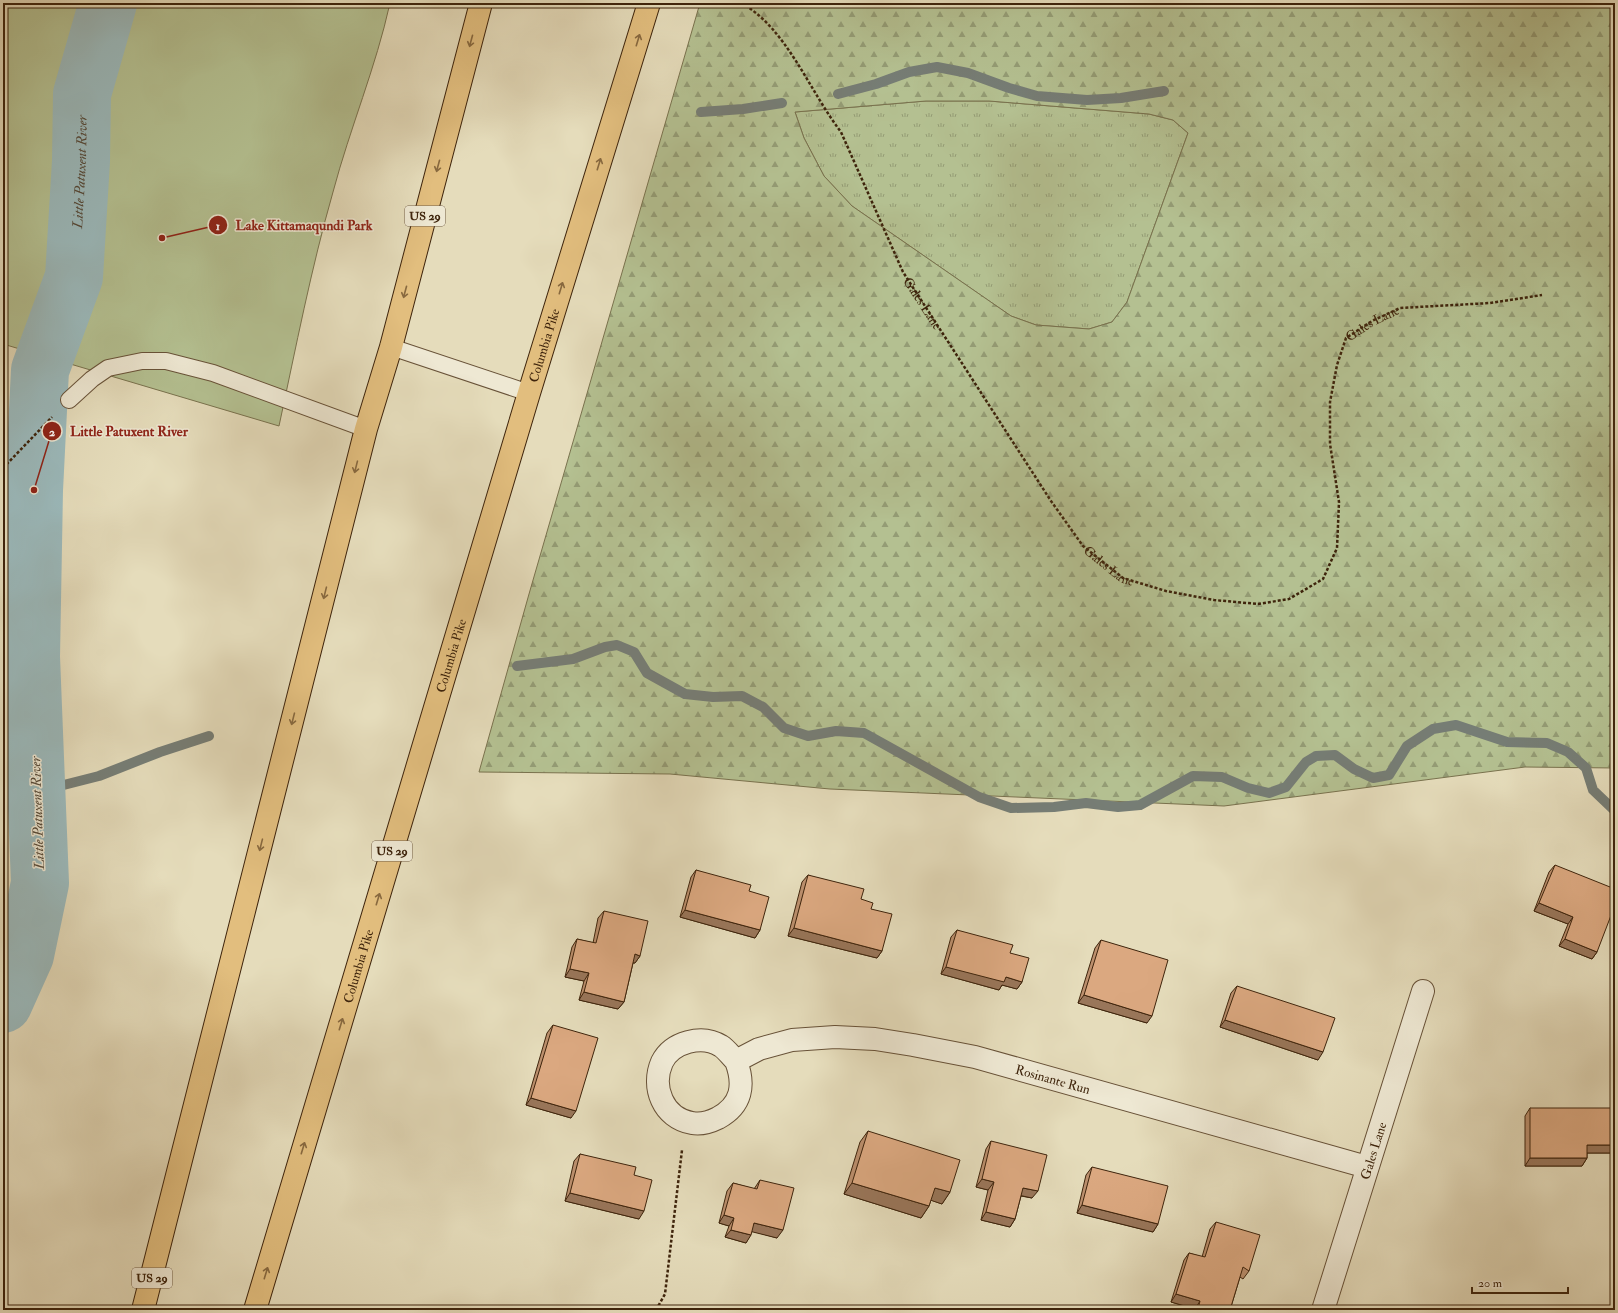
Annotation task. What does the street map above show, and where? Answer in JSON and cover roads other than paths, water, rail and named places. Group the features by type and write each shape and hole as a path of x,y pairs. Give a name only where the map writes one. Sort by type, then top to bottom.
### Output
{"highway":[{"name":"US 29","path":"143,1310 366,429 391,347 481,3"},
{"name":"Columbia Pike","path":"255,1310 529,393 649,3"},
{"path":"128,1310 160,1246"}],"street":[{"name":"Gales Lane","path":"1322,1310 1366,1167 1423,992"},
{"name":"Rosinante Run","path":"736,1061 759,1049 792,1040 843,1038 874,1039 913,1045 975,1058 1366,1167"},
{"path":"705,1040 721,1046 736,1061 741,1074 741,1086 737,1100 728,1112 710,1123 692,1123 677,1118 664,1104 657,1088 658,1074 663,1060 672,1050 688,1041 705,1040"}],"lane":[{"path":"391,347 529,393"},
{"path":"69,400 92,379 108,368 142,361 166,361 213,373 366,429"}],"waterway":[{"name":"Little Patuxent River","path":"3,1004 25,955 40,883 31,657 34,490 40,370 74,277 81,161 82,94 108,3"},
{"path":"838,94 876,84 909,72 937,67 968,73 1009,88 1037,96 1087,100 1121,98 1164,91"},
{"path":"701,112 743,109 782,103"},
{"path":"517,666 573,659 605,647 617,645 634,652 647,673 685,694 713,697 742,696 763,707 784,728 808,736 836,731 864,733 979,797 1011,808 1054,807 1086,803 1118,807 1140,805 1193,776 1222,777 1248,788 1269,793 1286,787 1306,762 1316,756 1335,755 1354,769 1373,778 1389,775 1407,746 1433,729 1456,725 1507,742 1547,743 1568,752 1586,768 1593,790 1615,811"},
{"path":"36,792 99,776 160,752 209,736"}],"place":[{"name":"Lake Kittamaqundi Park","path":"162,238"},
{"name":"Little Patuxent River","path":"34,490"}]}
